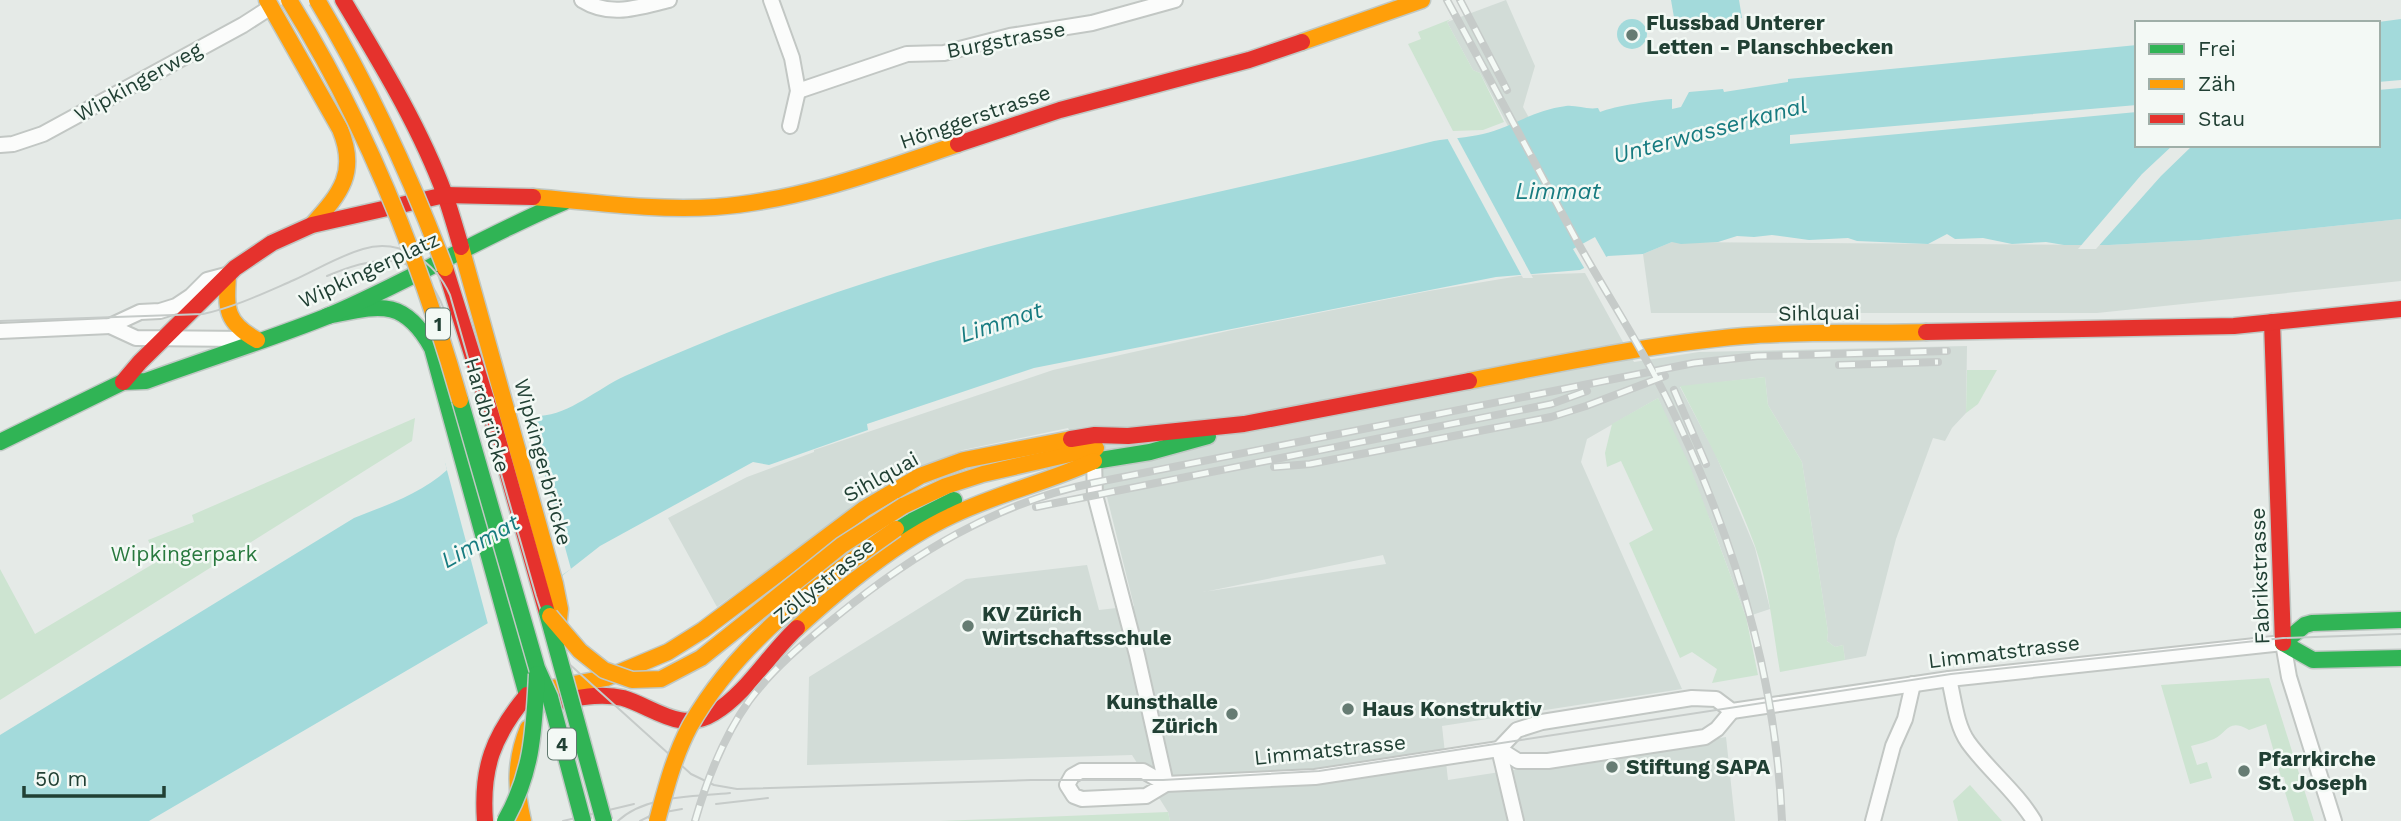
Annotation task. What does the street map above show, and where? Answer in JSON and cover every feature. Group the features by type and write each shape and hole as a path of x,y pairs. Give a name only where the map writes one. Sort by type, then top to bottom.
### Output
{"street":[{"name":"Hardbrücke","path":"289,0 352,108 390,191 421,273 441,332 537,667 550,697 583,821"},
{"name":"Hardbrücke","path":"317,0 367,85 432,232 491,415 604,821"},
{"path":"343,0 422,142 444,195"},
{"path":"582,0 607,11 629,10 669,0"},
{"path":"771,0 792,58 798,91 790,126"},
{"name":"Burgstrasse","path":"798,91 907,54 944,53 1010,36 1091,23 1175,0"},
{"name":"Hönggerstrasse","path":"444,195 478,194 687,208 754,203 802,194 853,180 1060,110 1248,60 1387,6 1422,0"},
{"path":"269,3 340,129 347,147 347,178 329,207 312,225"},
{"name":"Wipkingerweg","path":"0,145 32,138 53,128 243,25 269,3"},
{"name":"Wipkingerplatz","path":"444,195 462,249 327,316 145,381 123,382 228,275 272,243 312,225 444,195"},
{"name":"Hönggerstrasse","path":"462,249 566,201"},
{"name":"Wipkingerbrücke","path":"462,249 560,609 560,629 550,688 544,704 527,730 517,763 515,785 523,821"},
{"path":"228,275 226,309 231,322 257,340"},
{"name":"Wipkingerplatz","path":"110,326 141,312 160,311 176,306 207,280 228,275"},
{"path":"327,316 384,306 399,309 412,317 426,334 527,695 535,704 544,704"},
{"name":"Sihlquai","path":"527,695 606,678 668,652 703,630 843,523 920,476 964,460 995,453 1095,435 1128,436 1244,424 1591,357 1733,337 2234,326 2401,309"},
{"name":"Fabrikstrasse","path":"2272,322 2283,643 2289,677 2334,821"},
{"path":"0,331 110,326"},
{"name":"Wipkingerplatz","path":"110,326 136,338 257,340"},
{"path":"0,442 123,382"},
{"name":"Sihlquai","path":"1094,461 1150,452 1244,424"},
{"path":"547,613 568,642 597,667 625,678 648,681 667,676 676,673 714,647 855,536 903,506 946,486 983,474 1089,450 1128,436"},
{"path":"657,821 667,775 678,746 704,700 737,657 782,616 896,529 957,498 1037,472 1094,461 1095,495 1137,654 1166,784"},
{"name":"Zöllystrasse","path":"544,704 596,696 625,699 663,717 683,722 700,720 732,699 757,668 804,622 857,578 919,534 950,516 1030,485 1054,479 1094,461"},
{"name":"Limmatstrasse","path":"1166,784 1143,771 1081,771 1072,776 1067,785 1074,796 1088,799 1146,796 1166,784 1315,777 1499,749 1518,761 1548,761 1705,737 1717,729 1732,711 1949,679 2283,643 2305,625 2312,623 2401,620"},
{"path":"2283,643 2313,660 2401,658"},
{"name":"1","path":"505,821 515,807 529,772 534,739 537,667"},
{"path":"1949,679 1959,724 1967,741 2023,803 2034,821"},
{"path":"1873,821 1893,746 1905,719 1913,684"},
{"path":"485,821 483,782 487,762 504,722 527,695"},
{"path":"1516,821 1499,749 1517,730 1542,722 1699,697 1716,699 1732,711"}],"shaded area":[{"path":"1506,0 1535,66 1523,107 1595,237 1573,249 1480,73 1473,70 1447,22"},
{"path":"2401,219 2401,281 2097,313 1651,313 1643,254 1672,242 2109,245 2200,240"},
{"path":"1585,273 1634,362 1699,352 1967,346 1966,413 1952,428 1945,441 1933,438 1896,539 1866,656 1845,660 1843,645 1835,647 1827,641 1828,632 1802,462 1768,405 1765,377 1680,387 1715,453 1755,548 1770,609 1746,617 1712,525 1658,398 1587,439 1581,462 1682,689 1442,726 1448,780 1726,737 1735,821 1170,821 1168,812 1132,755 807,765 809,677 966,579 1087,565 1099,610 1134,606 1107,497 1093,472 1068,428 963,450 892,479 717,607 668,518 747,477 814,450 1053,370 1232,330 1525,275","holes":["1383,555 1386,564 1207,591"]}],"green space":[{"path":"1451,19 1447,22 1473,70 1480,73 1504,122 1483,130 1453,131 1408,44 1421,39 1418,32"},
{"path":"1967,370 1997,370 1978,404 1966,413"},
{"path":"1765,377 1768,405 1802,462 1828,632 1827,641 1835,647 1843,645 1845,660 1780,672 1767,593 1755,546 1730,485 1680,386"},
{"path":"1658,398 1690,466 1746,617 1758,675 1712,683 1717,669 1692,652 1680,658 1629,543 1653,530 1621,461 1607,467 1605,453 1612,424"},
{"name":"Wipkingerpark","path":"415,418 412,441 0,700 0,569 35,634 158,561 148,540 194,522 192,515"},
{"path":"2269,678 2314,821 2294,821 2284,789 2284,777 2281,777 2266,724 2249,730 2237,725 2232,726 2214,739 2191,746 2197,765 2207,762 2212,778 2190,784 2161,685"},
{"path":"1970,785 2002,821 1958,821 1953,801"},
{"path":"1168,812 1170,821 939,821"}],"water":[{"path":"1671,0 1739,0 1742,18 1676,29"},
{"name":"Flussbad Unterer Letten - Planschbecken","path":"1632,19 1643,23 1647,34 1643,45 1632,49 1621,45 1617,34 1621,23"},
{"path":"2401,19 2401,80 2380,82 2380,22"},
{"name":"Limmat","path":"2135,45 2135,105 1790,135 1790,144 2135,112 2135,147 2380,147 2380,90 2401,88 2401,219 2200,240 2109,245 2064,245 2046,242 2012,244 1983,238 1955,239 1947,234 1928,244 1857,241 1848,238 1809,240 1772,235 1737,236 1718,242 1672,242 1643,254 1608,256 1580,270 1496,277 1034,368 867,424 868,430 769,465 753,462 600,546 563,575 560,581 149,821 0,821 0,735 354,518 426,486 447,470 445,462 540,416 573,406 615,381 654,363 802,304 862,284 932,262 1075,225 1434,141 1483,134 1554,108 1598,108 1600,112 1672,99 1672,109 1681,107 1689,92 1723,89 1724,92 1788,82 1788,79"}],"pier":[{"path":"1455,134 1533,278 1523,278 1446,136"},
{"path":"2171,147 2191,147 2161,176 2096,249 2078,249 2142,174"},
{"path":"1595,237 1608,260 1586,271 1573,249"},
{"path":"529,417 571,569 562,575 556,588 510,616 508,612 488,624 444,459"}],"tram line":[{"path":"0,321 203,314 249,299 363,249 390,247 415,255 435,272 450,295 549,636 567,662 691,774 714,785 737,789 1031,780 1163,780 1319,771 1951,674 2283,638 2401,634"},
{"path":"327,276 365,263 397,262 412,267 424,277 436,291 445,312"},
{"path":"618,821 629,812 656,802 730,793"},
{"path":"716,804 768,798"},
{"path":"563,821 634,804"},
{"path":"640,821 654,814 682,809"}],"railway":[{"path":"1447,0 1578,243 1655,376 1689,445 1729,549 1760,656 1778,765 1782,821"},
{"path":"1460,0 1507,90"},
{"path":"695,821 724,743 749,701 779,666 837,616 895,572 957,534 1023,504 1093,483 1694,363 1757,356 1947,351"},
{"path":"1839,365 1938,362"},
{"path":"1274,467 1310,464 1551,417 1665,376"},
{"path":"1674,390 1706,464"},
{"path":"1036,507 1551,404 1587,391"}],"traffic: fast":[{"path":"0,442 123,382 146,381 328,316 564,202"},
{"path":"327,316 375,308 399,312 411,320 432,348 527,695 537,704"},
{"path":"460,400 537,668 550,697 583,821"},
{"path":"1082,463 1150,452 1208,436"},
{"path":"896,529 954,500"},
{"path":"547,613 604,821"},
{"path":"2283,643 2305,625 2312,623 2401,620"},
{"path":"2283,643 2313,660 2401,658"},
{"path":"505,821 527,767 533,732 537,674"}],"traffic: slow":[{"path":"267,0 340,129 345,144 347,170 344,181 331,203 312,225"},
{"path":"289,0 343,95 389,194 427,296 460,400"},
{"path":"317,0 387,131 445,268"},
{"path":"1302,42 1422,0"},
{"path":"533,197 669,208 746,204 808,192 958,144"},
{"path":"461,247 555,584 560,609 557,639"},
{"path":"228,275 227,297 230,314 239,327 257,340"},
{"path":"1469,381 1709,339 1789,334 1926,332"},
{"path":"552,688 606,678 668,652 703,630 864,509 920,476 964,460 1071,439"},
{"path":"903,506 946,486 983,474 1096,448"},
{"path":"797,628 871,566 932,526 970,507 1094,461"},
{"path":"550,616 580,651 604,670 632,680 661,679 701,658 842,545 903,506"},
{"path":"657,821 684,737 709,695 731,667 809,593 896,529"},
{"path":"523,821 518,774 528,728"}],"traffic: jam":[{"path":"343,0 424,145 445,195 461,247"},
{"path":"958,144 1060,110 1249,60 1302,42"},
{"path":"123,382 235,268 272,243 312,225 445,195 533,197"},
{"path":"445,268 491,415 547,613"},
{"path":"1926,332 2234,326 2401,309"},
{"path":"2272,322 2283,643"},
{"path":"1071,439 1244,424 1469,381"},
{"path":"537,704 590,696 612,696 678,720 702,719 737,695 797,628"},
{"path":"485,821 485,785 492,754 506,725 527,695"}],"place":[{"name":"Flussbad Unterer Letten - Planschbecken","path":"1632,35"},
{"name":"KV Zürich Wirtschaftsschule","path":"968,626"},
{"name":"Haus Konstruktiv","path":"1348,709"},
{"name":"Kunsthalle Zürich","path":"1232,714"},
{"name":"Stiftung SAPA","path":"1612,767"},
{"name":"Pfarrkirche St. Joseph","path":"2244,771"}],"water label":[{"name":"Unterwasserkanal","path":"1710,130"}]}
